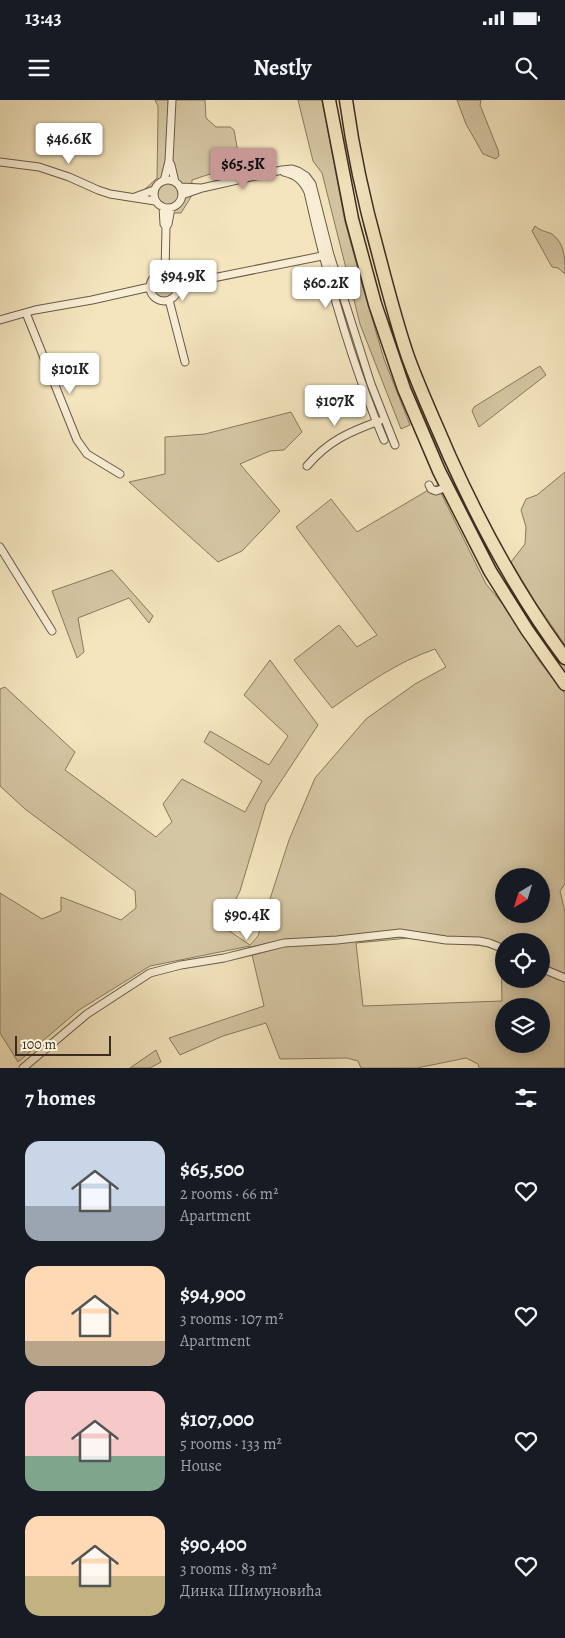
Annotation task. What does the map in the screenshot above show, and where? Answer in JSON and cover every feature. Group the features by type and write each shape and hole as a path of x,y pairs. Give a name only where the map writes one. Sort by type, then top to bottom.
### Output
{"highway":[{"path":"330,100 352,219 375,304 404,389 447,488 495,579 527,630 565,684"},
{"path":"346,100 366,208 392,308 408,356 430,412 467,495 507,570 530,608 565,658"},
{"path":"349,122 352,100"}],"street":[{"path":"135,197 154,190 156,186 164,181 169,161 172,100"},
{"path":"169,161 182,195"},
{"path":"0,162 39,167 70,177 104,192 156,201 167,208"},
{"path":"167,208 178,204 182,195 202,188 292,169 298,170 306,176 312,184 343,326 384,440"},
{"path":"164,181 177,185 202,188"},
{"path":"154,190 156,201"},
{"path":"165,273 167,208"},
{"path":"178,285 326,255"},
{"path":"326,255 370,384 395,445"},
{"path":"165,273 173,276 178,285 176,294 169,300 160,300 150,291 150,282 156,275 165,273"},
{"path":"0,320 150,287"},
{"path":"169,300 185,362"},
{"path":"26,313 77,440 87,454 120,474"},
{"path":"307,466 316,454 336,440 384,419"},
{"path":"429,485 431,489 436,491 447,488"},
{"path":"0,547 52,631"},
{"path":"23,1068 87,1014 150,973 181,965 224,958 284,943 337,940 400,933 446,940 479,941 495,945"},
{"path":"550,972 565,978"}],"shaded area":[{"path":"155,100 205,100 206,118 216,127 230,127 234,130 240,164 192,180 191,197 181,213 163,213 142,192 157,178 158,106"},
{"path":"298,100 322,100 345,222 384,359 410,425 401,429 360,324 322,173 313,161"},
{"path":"457,100 481,100 480,105 498,150 499,156 496,159 483,154 466,124"},
{"path":"345,132 367,231 473,516 506,581 565,666 565,673 504,583 470,518 421,411 393,330 365,231"},
{"path":"535,226 552,234 560,242 564,257 565,274 558,268 552,267 532,231"},
{"path":"164,275 173,278 176,287 173,296 164,299 155,296 152,287 155,278"},
{"path":"540,366 546,375 479,427 472,411 474,407"},
{"path":"291,412 302,432 284,450 270,451 240,464 280,511 242,551 218,562 129,482 165,474 165,437 205,434"},
{"path":"565,472 565,645 511,562 525,544 526,527 521,510 526,499 537,495"},
{"path":"437,485 486,584 506,608 539,661 565,694 565,884 560,891 565,912 565,1068 479,1068 478,1064 466,1058 417,1068 361,1068 358,1061 347,1058 280,1059 266,1023 223,1036 180,1055 169,1038 264,1006 250,946 150,966 79,1010 18,1062 0,1033 0,893 42,919 61,911 61,897 121,920 136,908 135,891 25,809 0,786 0,689 5,687 75,752 65,770 156,837 172,822 163,804 182,779 245,812 262,781 204,742 210,731 269,765 288,736 244,695 270,660 318,725 266,804 240,891 222,926 250,945 258,936 289,840 315,778 366,719 415,684 446,667 435,649 421,654 394,667 332,708 294,660 339,625 357,647 377,635 296,527 331,499 357,532","holes":["495,933 550,933 550,988 502,988 502,998 550,998 550,1053 495,1053 495,1001 363,1006 356,943 409,938 485,946 495,949"]},
{"path":"112,570 153,616 149,623 129,598 78,618 84,652 77,658 52,591"},
{"path":"156,1050 161,1062 150,1068 130,1068"}]}
